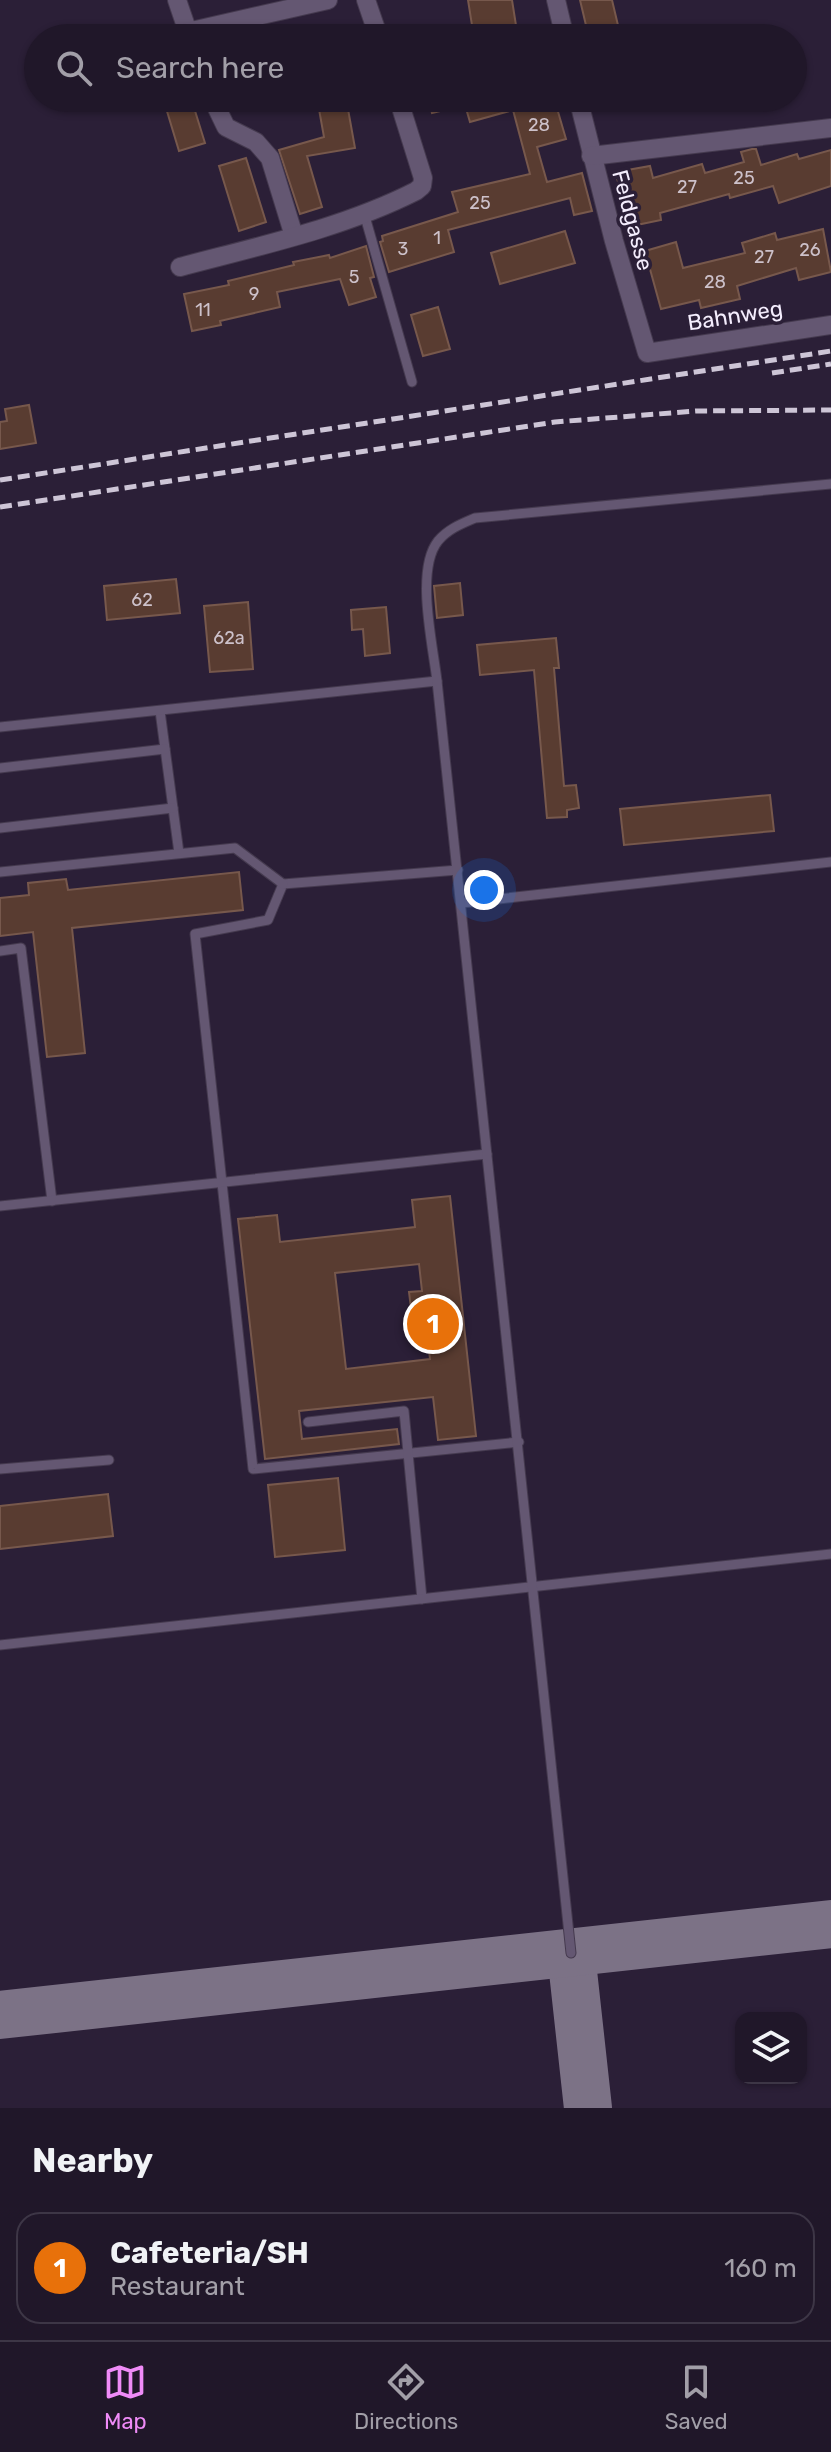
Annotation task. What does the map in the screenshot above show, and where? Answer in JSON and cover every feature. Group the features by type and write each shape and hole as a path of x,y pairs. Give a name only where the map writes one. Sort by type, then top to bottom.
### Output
{"street":[{"path":"177,0 185,24"},
{"path":"232,24 328,0"},
{"path":"366,0 374,24"},
{"path":"556,0 562,24"},
{"path":"219,112 226,127 256,142 270,158 294,236"},
{"path":"180,267 364,213 403,198 422,186 423,178 402,112"},
{"name":"Feldgasse","path":"581,112 647,353"},
{"path":"591,156 831,128"},
{"name":"Bahnweg","path":"647,353 831,325"}],"lane":[{"path":"364,213 412,382"},
{"path":"571,1953 426,580 429,557 438,541 453,527 475,518 831,484"},
{"path":"0,726 437,681"},
{"path":"160,711 179,853"},
{"path":"0,768 165,749"},
{"path":"0,828 173,808"},
{"path":"0,872 235,848 283,884 458,870"},
{"path":"462,903 831,862"},
{"path":"283,884 268,920 195,934 253,1469 519,1442"},
{"path":"0,951 21,948 52,1201"},
{"path":"0,1206 487,1154"},
{"path":"308,1422 404,1411 422,1599"},
{"path":"0,1469 109,1460"},
{"path":"0,1645 831,1554"}],"building":[{"path":"468,0 512,0 516,24 472,24"},
{"path":"580,0 612,0 618,24 586,24"},
{"path":"167,112 195,112 205,143 179,151"},
{"path":"320,112 349,112 355,148 307,156 322,207 300,214 279,150 324,137"},
{"path":"467,112 506,112 470,122"},
{"path":"514,112 558,112 566,139 537,147 547,182 582,173 592,211 574,215 570,198 448,230 454,252 389,272 380,242 383,241 382,236 458,212 452,192 530,174"},
{"path":"756,149 761,165 797,154 799,159 831,150 831,186 779,203 773,186 730,198 729,194 660,213 661,220 627,227 616,172 650,166 653,178 702,164 705,173 744,162 741,152"},
{"path":"246,158 266,222 239,231 219,166"},
{"path":"823,229 831,272 799,280 796,268 737,286 740,299 701,308 699,300 661,309 645,251 676,242 683,268 745,253 742,243 775,233 777,240"},
{"path":"565,231 575,263 500,284 491,253"},
{"path":"366,246 376,297 349,305 340,279 277,292 280,307 192,331 184,294 229,285 228,281 294,265 293,262 329,255 330,258"},
{"path":"438,307 450,349 423,356 411,315"},
{"path":"29,405 36,443 0,449 0,422 7,421 5,409"},
{"path":"176,579 180,613 107,620 104,586"},
{"path":"460,583 463,615 437,618 434,586"},
{"path":"248,602 253,669 210,672 204,606"},
{"path":"386,607 390,653 365,656 363,629 352,630 351,610"},
{"path":"556,638 559,668 554,668 564,786 576,785 579,808 567,810 567,817 547,818 534,670 480,675 477,645"},
{"path":"770,795 774,831 624,845 620,809"},
{"path":"239,872 243,910 72,928 85,1053 47,1057 33,932 0,936 0,898 29,895 28,883 66,879 68,890"},
{"path":"450,1196 476,1436 438,1440 433,1397 299,1411 302,1439 397,1429 399,1444 265,1459 238,1219 277,1215 280,1242 415,1227 412,1200","holes":["419,1264 422,1291 409,1292 413,1325 426,1324 430,1359 346,1369 335,1273"]},
{"path":"338,1478 345,1550 275,1557 268,1485"},
{"path":"108,1494 113,1536 0,1549 0,1506"}],"taxiway":[{"path":"0,2015 831,1924"},
{"path":"571,1953 588,2108"}],"railway":[{"path":"0,480 831,351"},
{"path":"772,373 831,364"},
{"path":"0,507 555,422 696,411 831,410"}],"place":[{"name":"Cafeteria/SH","path":"433,1324"}]}
